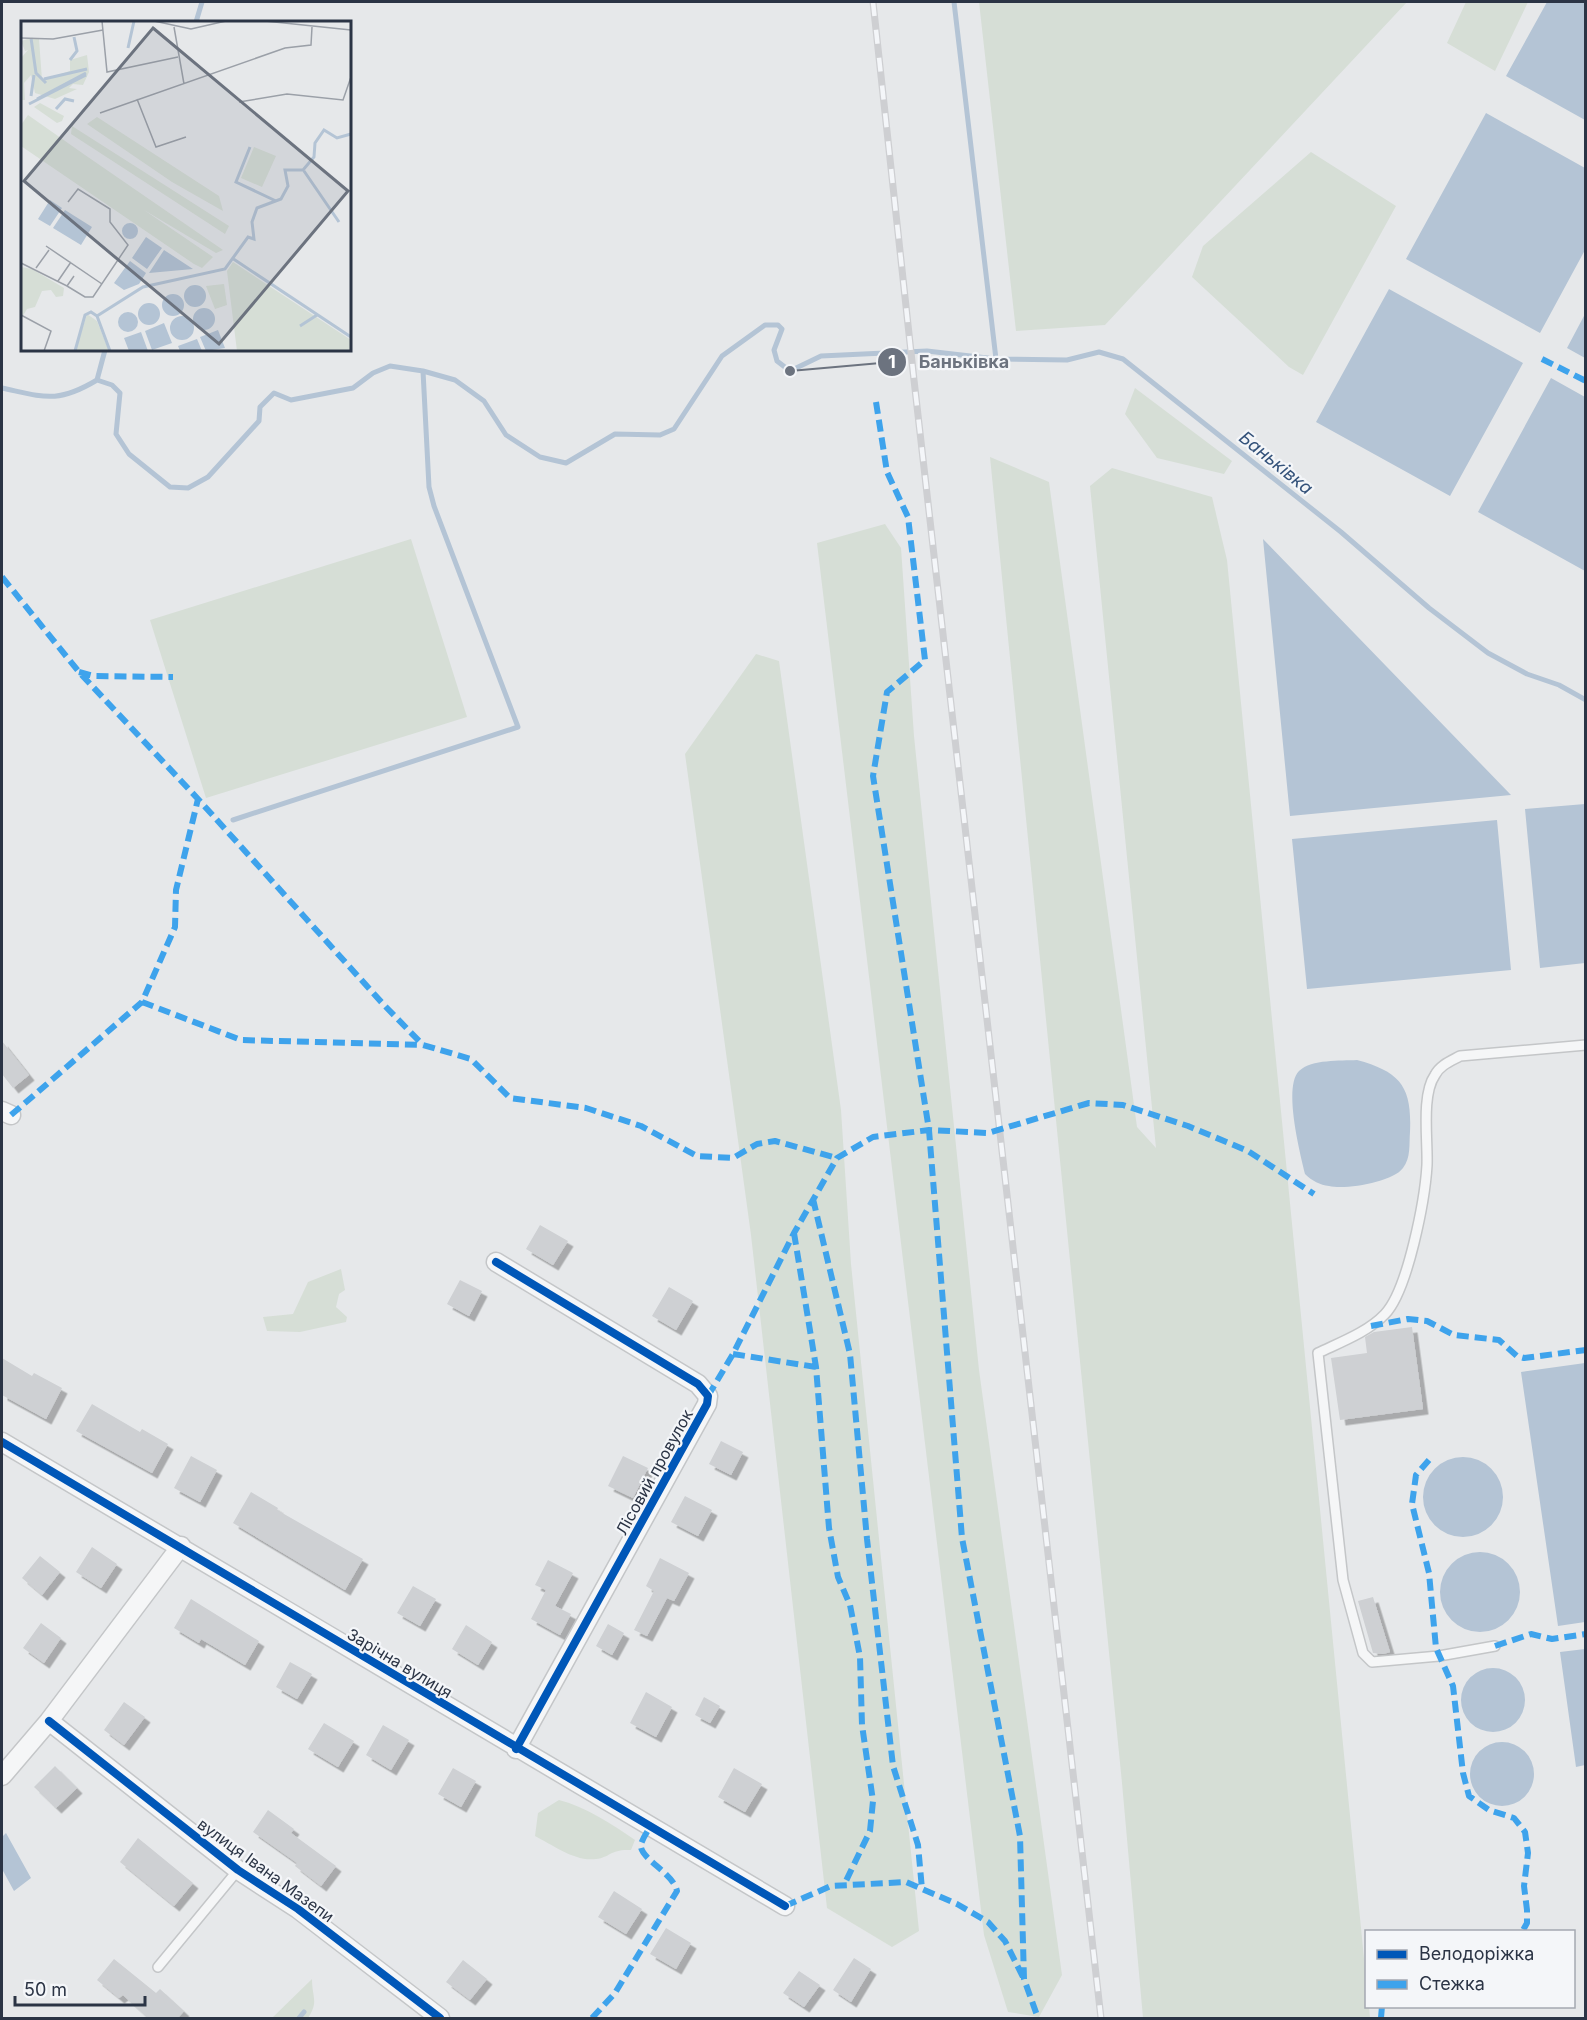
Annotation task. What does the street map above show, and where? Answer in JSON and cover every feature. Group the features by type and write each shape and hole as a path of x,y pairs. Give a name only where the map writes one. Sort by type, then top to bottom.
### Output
{"street":[{"name":"Лісовий провулок","path":"496,1262 698,1384 708,1396 707,1404 516,1749"},
{"name":"Зарічна вулиця","path":"2,1442 181,1546 516,1749 785,1906"},
{"path":"2,1776 49,1721 181,1546"},
{"name":"вулиця Івана Мазепи","path":"49,1721 238,1870 298,1909 440,2019"}],"lane":[{"path":"1495,1646 1439,1656 1372,1662 1363,1653 1343,1580 1318,1353 1371,1326 1386,1313 1400,1293 1416,1228 1427,1168 1429,1088 1435,1074 1446,1063 1460,1056 1586,1045"},
{"path":"158,1967 238,1870"}],"shaded area":[{"path":"979,2 1407,2 1105,325 1016,331"},
{"path":"1466,2 1528,2 1495,71 1447,43"},
{"path":"1311,152 1396,206 1303,375 1289,367 1192,277 1203,246"},
{"path":"1135,388 1232,461 1224,474 1157,458 1125,414"},
{"path":"990,457 1049,482 1137,1127 1156,1148 1090,486 1112,468 1212,497 1227,560 1365,1969 1365,2008 1369,2008 1370,2018 1143,2018 1122,1783"},
{"path":"885,524 901,548 914,736 979,1370 1062,1975 1039,2017 1008,2012 984,1935 817,543"},
{"path":"411,539 467,717 206,798 150,620"},
{"path":"756,654 779,661 841,1110 851,1264 919,1931 892,1947 827,1908 751,1235 685,754"},
{"path":"341,1269 345,1290 339,1294 336,1307 347,1317 346,1322 300,1332 267,1331 263,1317 293,1314 308,1282"},
{"path":"559,1800 608,1822 635,1840 631,1850 615,1852 596,1859 580,1858 535,1836 538,1813"},
{"path":"312,1979 314,2003 308,2018 272,2018"}],"water":[{"path":"1547,2 1585,2 1585,120 1506,76"},
{"path":"1486,113 1585,168 1585,250 1540,333 1406,259"},
{"path":"1389,289 1523,363 1450,496 1316,422"},
{"path":"1585,314 1586,358 1567,348"},
{"path":"1551,378 1585,397 1585,571 1478,512"},
{"path":"1263,539 1511,795 1290,816"},
{"path":"1585,804 1585,963 1540,968 1525,809"},
{"path":"1497,820 1511,970 1307,989 1292,839"},
{"path":"1357,1060 1394,1076 1406,1093 1410,1116 1407,1160 1398,1173 1380,1181 1346,1187 1322,1185 1305,1174 1294,1121 1292,1091 1294,1079 1299,1071 1311,1064"},
{"path":"1585,1363 1585,1622 1558,1626 1521,1372"},
{"path":"1463,1457 1478,1460 1491,1469 1500,1482 1503,1497 1500,1512 1491,1525 1478,1534 1463,1537 1448,1534 1435,1525 1426,1512 1423,1497 1426,1482 1435,1469 1448,1460"},
{"path":"1480,1552 1495,1555 1508,1564 1517,1577 1520,1592 1517,1607 1508,1620 1495,1629 1480,1632 1465,1629 1452,1620 1443,1607 1440,1592 1443,1577 1452,1564 1465,1555"},
{"path":"1585,1649 1585,1765 1576,1767 1560,1652"},
{"path":"1493,1668 1505,1670 1516,1677 1523,1688 1525,1700 1523,1712 1516,1723 1505,1730 1493,1732 1481,1730 1470,1723 1463,1712 1461,1700 1463,1688 1470,1677 1481,1670"},
{"path":"1502,1742 1514,1744 1525,1751 1532,1762 1534,1774 1532,1786 1525,1797 1514,1804 1502,1806 1490,1804 1479,1797 1472,1786 1470,1774 1472,1762 1479,1751 1490,1744"},
{"path":"6,1833 31,1878 14,1891 2,1869 2,1837"}],"building":[{"path":"2,1041 29,1075 13,1088 2,1074"},
{"path":"540,1225 568,1241 553,1265 526,1249"},
{"path":"460,1280 482,1291 469,1316 447,1304"},
{"path":"669,1287 693,1301 676,1330 652,1316"},
{"path":"1412,1327 1423,1409 1340,1420 1331,1358 1367,1353 1365,1337 1374,1332"},
{"path":"2,1358 32,1376 34,1373 62,1388 46,1419 2,1395"},
{"path":"92,1404 140,1432 142,1429 168,1444 152,1473 76,1431"},
{"path":"721,1441 743,1452 731,1475 709,1464"},
{"path":"191,1456 217,1470 200,1502 174,1488"},
{"path":"623,1456 648,1468 633,1498 608,1486"},
{"path":"251,1492 278,1508 277,1510 363,1559 345,1590 233,1523"},
{"path":"685,1496 712,1510 698,1536 671,1522"},
{"path":"92,1547 117,1564 101,1588 76,1572"},
{"path":"40,1556 60,1572 42,1595 22,1578"},
{"path":"660,1558 689,1573 674,1601 667,1598 647,1636 634,1630 654,1591 646,1586"},
{"path":"548,1560 573,1573 555,1606 571,1614 560,1635 531,1619 546,1590 535,1585"},
{"path":"413,1586 436,1599 420,1626 397,1613"},
{"path":"1373,1597 1390,1652 1383,1654 1373,1653 1358,1601"},
{"path":"191,1599 259,1641 245,1665 201,1639 199,1643 174,1628"},
{"path":"41,1623 61,1638 44,1663 23,1648"},
{"path":"608,1624 624,1633 612,1655 596,1646"},
{"path":"466,1625 492,1642 478,1665 452,1649"},
{"path":"290,1662 312,1674 297,1699 276,1687"},
{"path":"646,1692 672,1707 656,1737 630,1723"},
{"path":"704,1697 720,1706 710,1723 695,1715"},
{"path":"124,1702 145,1717 124,1745 104,1730"},
{"path":"324,1723 354,1741 338,1767 308,1749"},
{"path":"383,1725 409,1740 391,1770 366,1755"},
{"path":"55,1766 77,1788 56,1808 34,1787"},
{"path":"453,1768 476,1781 461,1807 438,1794"},
{"path":"734,1768 762,1784 745,1812 718,1797"},
{"path":"268,1810 294,1829 291,1833 336,1866 321,1886 295,1866 297,1863 253,1832"},
{"path":"138,1838 193,1883 174,1906 120,1862"},
{"path":"614,1891 642,1909 626,1934 598,1917"},
{"path":"666,1928 691,1943 676,1969 650,1954"},
{"path":"854,1958 871,1969 851,2002 833,1990"},
{"path":"114,1959 156,1993 160,1989 184,2011 177,2019 149,2019 123,1995 119,1998 97,1980"},
{"path":"463,1960 487,1979 470,2000 446,1982"},
{"path":"799,1971 820,1985 804,2007 783,1993"}],"waterway":[{"path":"196,21 202,2"},
{"path":"954,2 996,359"},
{"name":"Баньківка","path":"2,388 50,396 71,393 97,380 112,385 120,393 116,434 129,454 170,487 188,488 208,477 259,421 260,407 274,393 291,400 353,388 373,373 390,366 423,371 455,380 484,401 506,435 540,457 566,463 615,434 660,435 674,429 722,356 765,325 778,325 782,329 774,350 777,361 790,371 821,356 927,351 996,359 1067,360 1099,352 1123,359 1341,532 1429,608 1488,653 1527,674 1559,685 1586,700"},
{"path":"97,380 105,351"},
{"path":"233,820 518,727 434,506 429,487 423,371"},
{"path":"299,2018 304,2012"}],"railway":[{"path":"873,2 1101,2018"}],"marked path":[{"path":"1542,359 1586,381"},
{"path":"876,402 887,472 908,517 925,660 887,692 873,776 929,1130 962,1538 1020,1836 1024,1979 1038,2018"},
{"path":"2,577 79,672 423,1045 471,1059 510,1098 586,1108 641,1126 697,1156 733,1158 757,1144 775,1141 837,1158"},
{"path":"79,672 94,676 173,677"},
{"path":"11,1115 142,1002 175,927 176,890 198,799"},
{"path":"142,1002 241,1040 423,1045"},
{"path":"708,1396 733,1354 794,1233 837,1158 873,1137 929,1130 988,1133 1089,1103 1123,1105 1188,1126 1248,1151 1314,1194"},
{"path":"813,1199 850,1354 867,1539 893,1766 918,1845 922,1889"},
{"path":"794,1233 816,1367 829,1528 838,1577 850,1605 860,1657 862,1725 873,1801 870,1831 844,1885"},
{"path":"1371,1326 1408,1319 1427,1321 1454,1335 1499,1340 1517,1356 1524,1358 1586,1350"},
{"path":"733,1354 816,1367"},
{"path":"1429,1460 1416,1475 1412,1504 1429,1573 1436,1648 1453,1686 1463,1773 1469,1796 1489,1810 1514,1818 1525,1832 1528,1853 1524,1886 1527,1923 1523,1930"},
{"path":"1495,1646 1531,1634 1552,1639 1586,1634"},
{"path":"592,2018 615,1993 677,1891 674,1884 645,1855 642,1849 641,1844 650,1827"},
{"path":"785,1906 831,1886 906,1882 957,1904 988,1922 1005,1941 1023,1977"},
{"path":"1381,2018 1382,2008"}],"cycle path":[{"path":"496,1262 698,1384 708,1396 707,1404 516,1749"},
{"path":"2,1442 785,1906"},
{"path":"49,1721 238,1870 298,1909 440,2018"}],"place":[{"name":"Баньківка","path":"790,371"}]}
